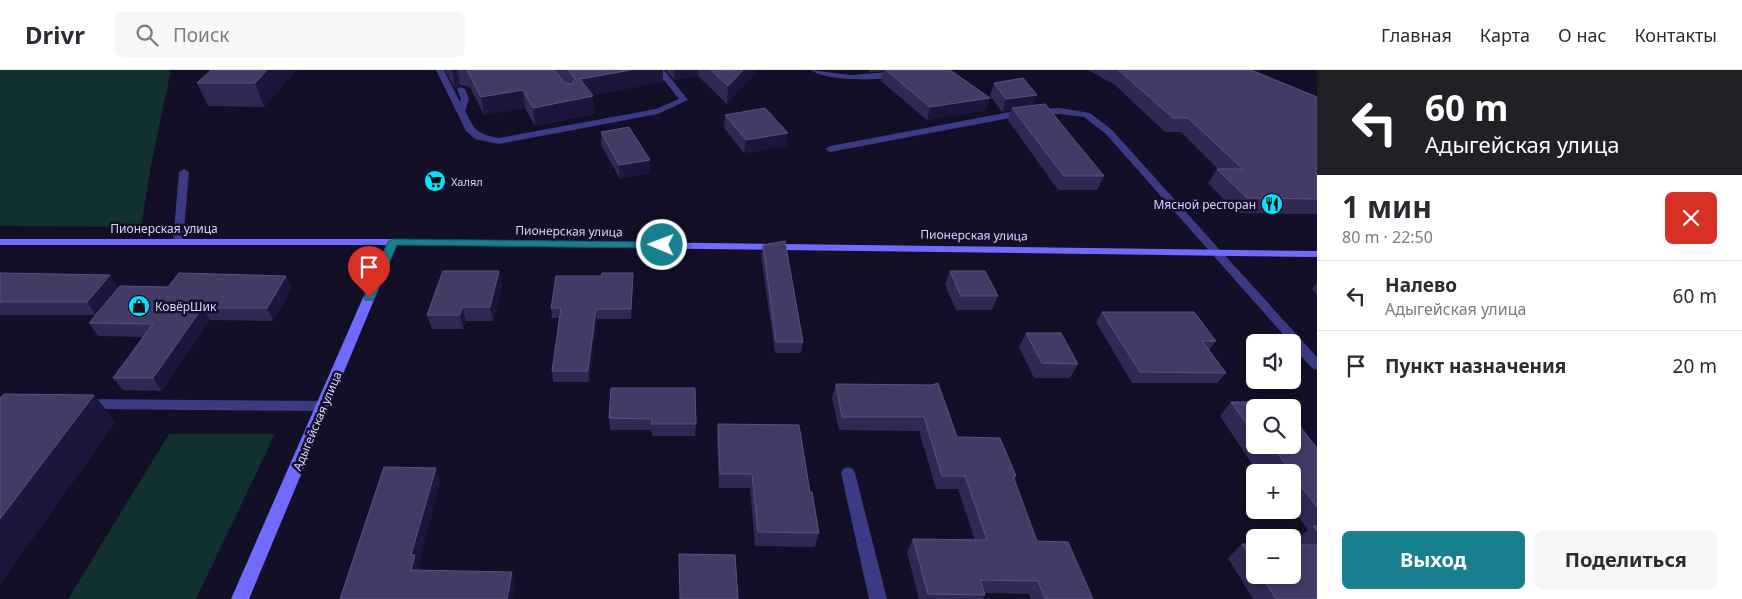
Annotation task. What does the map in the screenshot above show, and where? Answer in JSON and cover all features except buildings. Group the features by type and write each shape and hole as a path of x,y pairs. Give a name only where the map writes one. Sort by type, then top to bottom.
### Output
{"main road":[{"name":"Пионерская улица","path":"0,242 393,242 1317,254"},
{"name":"Адыгейская улица","path":"240,599 393,242"}],"street":[{"path":"440,70 470,129 478,137 499,141 658,110 684,100 660,70"},
{"path":"815,70 828,76 882,76 913,70"},
{"path":"460,112 465,99 461,89"},
{"path":"830,149 1020,113 1060,111 1087,115 1109,132 1317,365"},
{"path":"582,116 588,124"},
{"path":"178,242 184,172"},
{"path":"68,404 323,406"},
{"path":"848,473 878,599"}],"green space":[{"path":"0,70 171,70 151,165 141,227 0,226"},
{"path":"169,434 275,434 196,599 68,599"}],"place":[{"name":"Халял","path":"435,181"},
{"name":"Мясной ресторан","path":"1272,204"},
{"name":"КовёрШик","path":"139,306"}],"route":[{"path":"369,297 393,242 662,245"}]}
